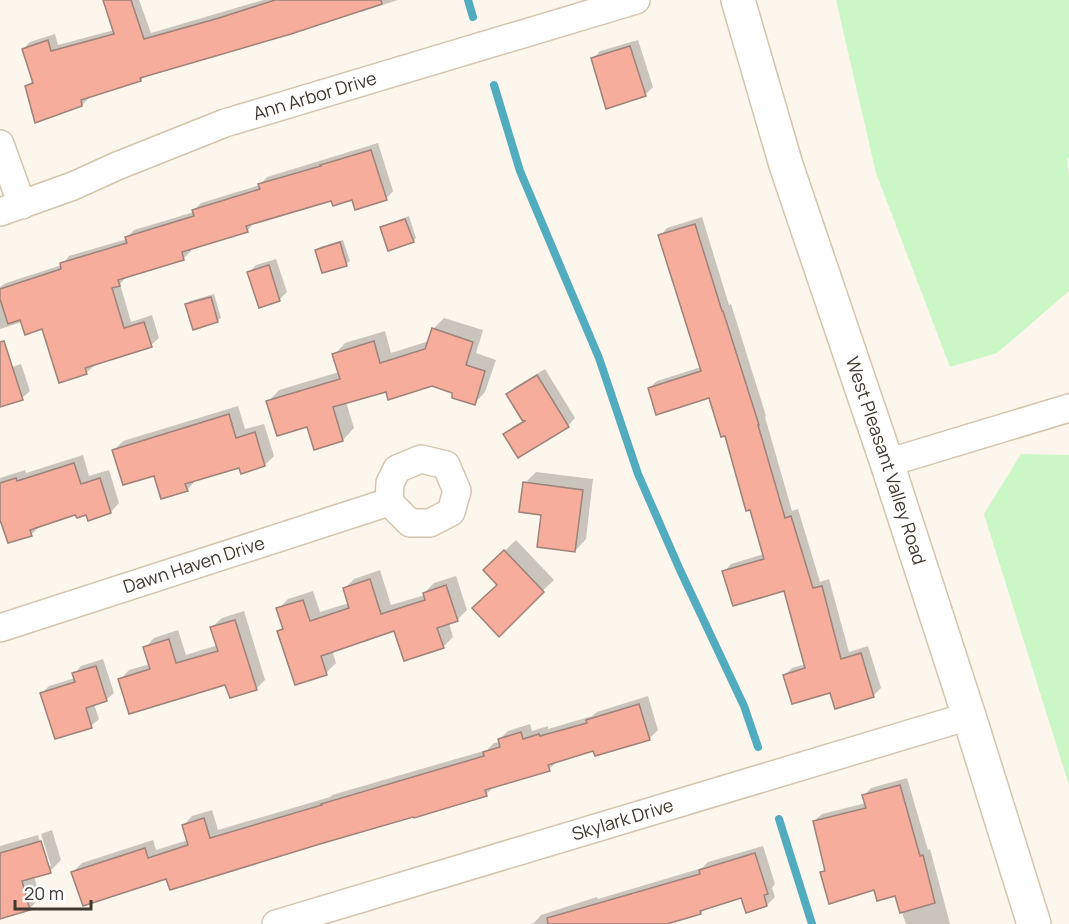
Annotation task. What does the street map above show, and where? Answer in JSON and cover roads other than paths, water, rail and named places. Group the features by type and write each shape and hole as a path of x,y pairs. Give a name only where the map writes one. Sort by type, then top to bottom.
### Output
{"main road":[{"name":"West Pleasant Valley Road","path":"738,0 786,165 887,463 1034,924"}],"street":[{"name":"Ann Arbor Drive","path":"11,209 225,123 636,0"},
{"path":"0,144 11,209"},
{"path":"887,463 1069,408"},
{"name":"Dawn Haven Drive","path":"0,628 389,502"},
{"name":"Skylark Drive","path":"276,924 969,716"}],"waterway":[{"path":"468,0 473,17"},
{"path":"494,85 520,171 599,358 638,474 744,706 758,747"},
{"path":"779,819 812,924"}]}
